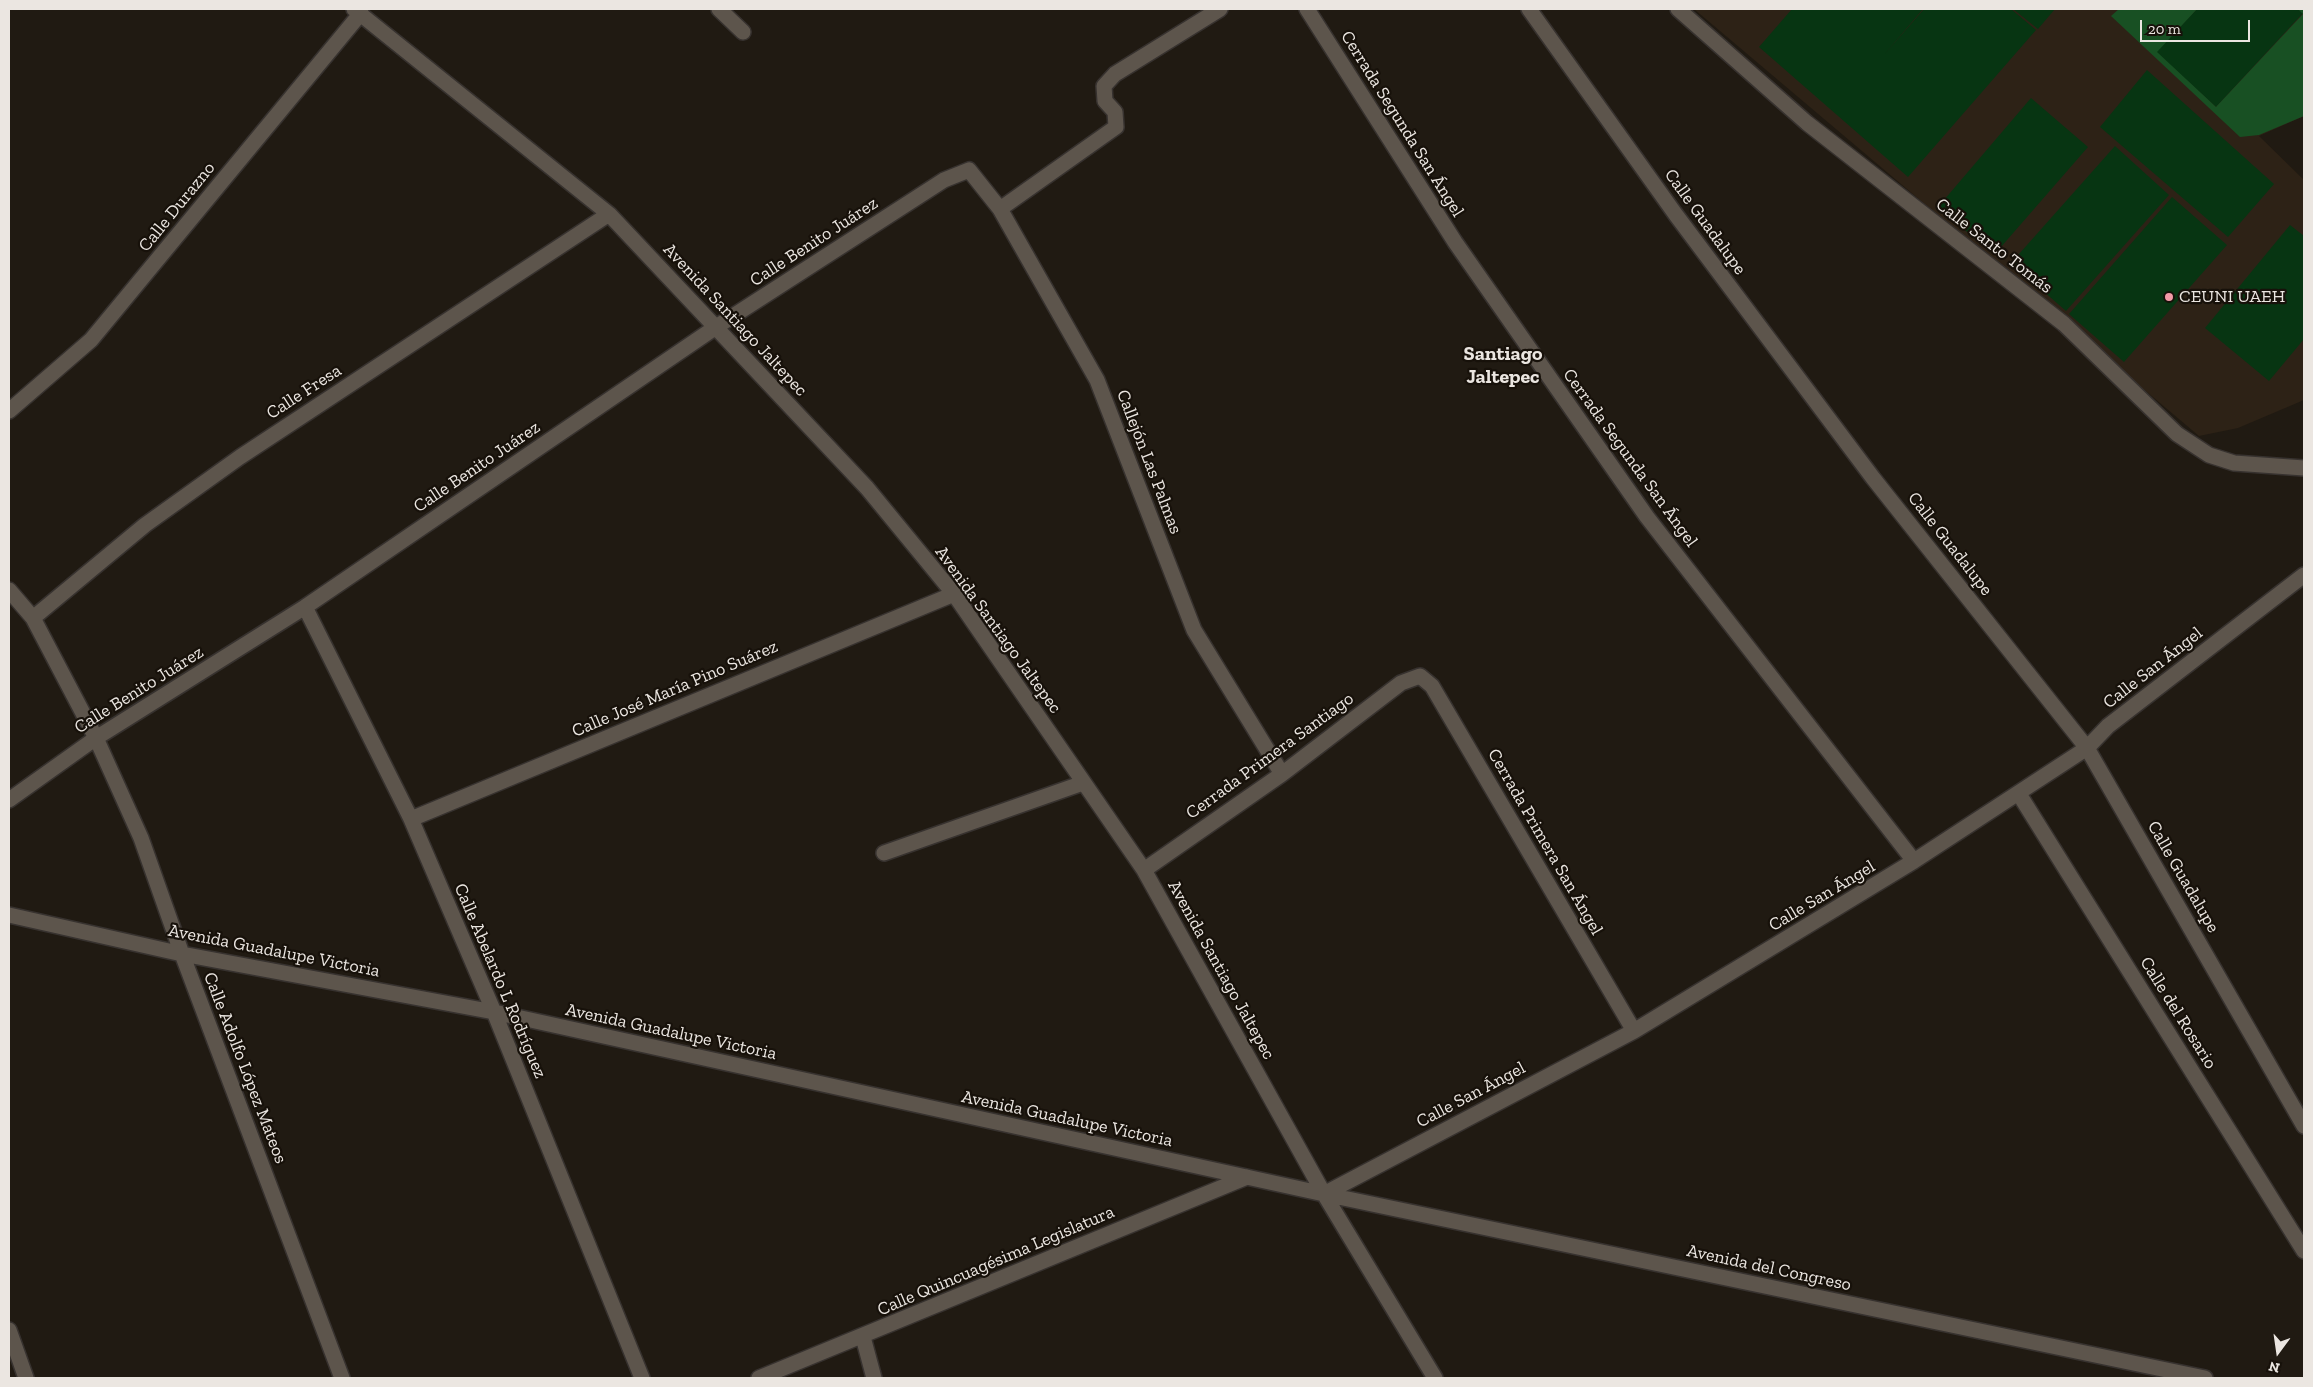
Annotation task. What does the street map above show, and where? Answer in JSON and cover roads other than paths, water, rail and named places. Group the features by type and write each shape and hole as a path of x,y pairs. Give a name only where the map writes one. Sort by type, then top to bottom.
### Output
{"street":[{"path":"720,9 743,32"},
{"path":"1000,209 1116,127 1115,112 1105,102 1104,86 1115,74 1220,9"},
{"name":"Cerrada Segunda San Ángel","path":"1307,9 1455,242 1647,516 1914,862"},
{"name":"Calle Guadalupe","path":"1529,9 1676,215 1861,462 2087,748 2304,1126"},
{"name":"Calle Santo Tomás","path":"1678,9 1806,123 2064,324 2178,434 2209,454 2234,463 2304,468"},
{"name":"Avenida Santiago Jaltepec","path":"358,11 609,214 867,488 954,594 1144,870 1324,1194 1435,1378"},
{"name":"Calle Durazno","path":"9,411 91,340 358,11"},
{"name":"Callejón Las Palmas","path":"969,170 1000,209 1097,380 1194,630 1282,774"},
{"name":"Calle Benito Juárez","path":"9,800 96,738 306,607 716,327 944,180 969,170"},
{"name":"Calle Fresa","path":"33,618 145,525 240,457 609,214"},
{"name":"Calle San Ángel","path":"1324,1194 1634,1031 1914,862 2020,794 2087,748 2108,726 2304,575"},
{"name":"Calle Adolfo López Mateos","path":"9,590 33,618 96,738 140,838 342,1378"},
{"name":"Calle José María Pino Suárez","path":"411,820 954,594"},
{"name":"Calle Abelardo L Rodríguez","path":"306,607 411,820 494,1012 642,1378"},
{"name":"Cerrada Primera Santiago","path":"1144,870 1282,774 1401,683 1420,676"},
{"name":"Cerrada Primera San Ángel","path":"1420,676 1432,686 1634,1031"},
{"path":"884,853 1083,783"},
{"name":"Calle del Rosario","path":"2020,794 2304,1251"},
{"name":"Avenida Guadalupe Victoria","path":"9,915 182,954 494,1012 1324,1194"},
{"name":"Calle Quincuagésima Legislatura","path":"759,1378 863,1337 1246,1177"},
{"name":"Avenida del Congreso","path":"1324,1194 2205,1378"},
{"path":"9,1330 26,1378"},
{"path":"863,1337 874,1378"}],"place":[{"name":"CEUNI UAEH","path":"2169,297"}],"district":[{"name":"Santiago Jaltepec","path":"1503,366"}]}
